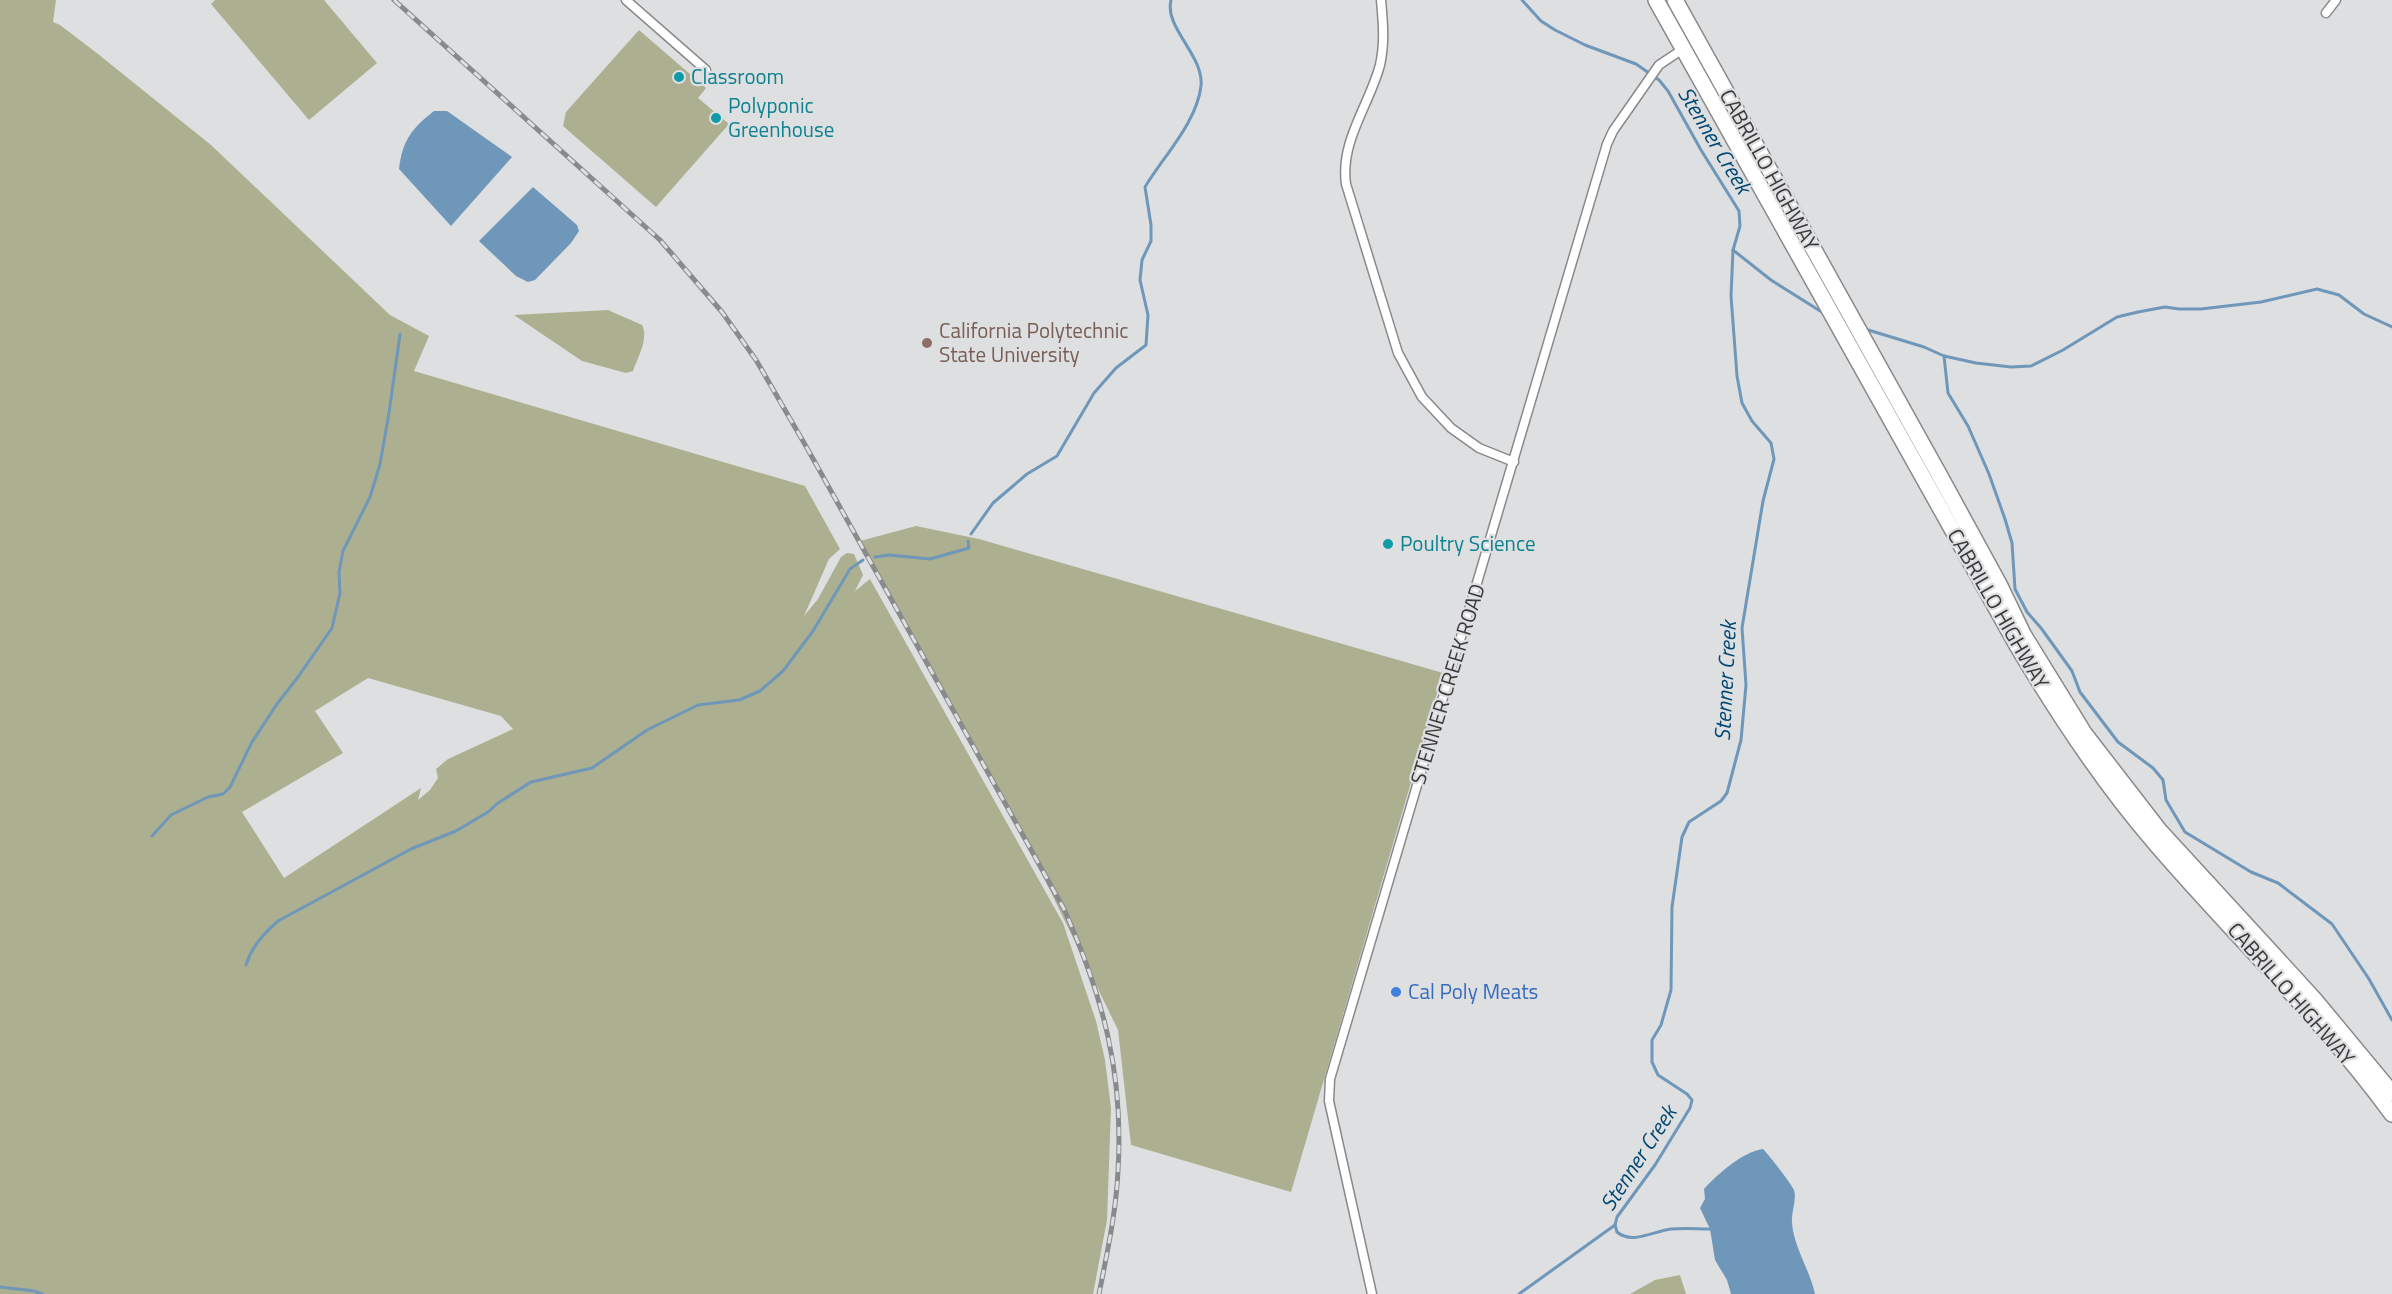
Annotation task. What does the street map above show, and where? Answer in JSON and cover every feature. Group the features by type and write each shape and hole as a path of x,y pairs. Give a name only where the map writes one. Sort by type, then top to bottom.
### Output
{"highway":[{"name":"CABRILLO HIGHWAY","path":"1656,0 2052,704 2097,770 2155,843 2297,998 2374,1089 2392,1114"},
{"name":"CABRILLO HIGHWAY","path":"1675,0 1978,545 2023,634 2084,733 2159,830 2314,999 2392,1093"}],"street":[{"path":"626,0 706,70"},
{"path":"1381,0 1384,30 1380,63 1371,91 1347,146 1344,170 1346,184 1398,353 1422,397 1451,428 1479,448 1514,462"},
{"path":"2326,13 2336,0"},
{"name":"STENNER CREEK ROAD","path":"1372,1294 1329,1101 1330,1079 1607,144 1613,130 1659,65 1698,41"}],"green space":[{"path":"0,0 56,0 53,22 98,54 211,145 390,315 429,336 414,371 805,486 840,549 829,559 804,616 818,599 841,557 847,553 854,554 863,575 855,591 870,579 1063,923 1096,1021 1105,1060 1111,1108 1107,1220 1093,1294 0,1294","holes":["368,678 501,716 513,729 448,759 436,769 438,778 430,790 418,800 421,788 284,878 242,812 343,753 315,711"]},
{"path":"215,0 324,0 377,63 309,120 211,4"},
{"path":"639,30 706,88 698,98 729,124 656,207 563,126 566,112"},
{"path":"608,310 642,325 644,342 633,371 626,373 582,361 514,315"},
{"path":"916,526 979,539 1443,673 1291,1192 1131,1145 1118,1030 1020,829 860,541"},
{"path":"1680,1275 1686,1294 1630,1294 1655,1280"}],"water":[{"path":"434,111 447,111 512,157 451,226 399,169 400,159 409,136"},
{"path":"533,187 577,225 579,231 571,243 535,280 528,282 516,276 479,241"},
{"path":"1763,1149 1794,1190 1793,1232 1815,1294 1731,1294 1727,1280 1715,1260 1710,1229 1700,1208 1705,1199 1704,1189 1739,1159"}],"waterway":[{"path":"971,534 993,503 1027,474 1057,456 1094,393 1116,368 1146,345 1148,315 1140,280 1142,260 1151,241 1151,225 1145,187 1186,126 1193,113 1201,86 1197,63 1173,21 1170,10 1171,0"},
{"name":"Stenner Creek","path":"1519,1294 1615,1225 1617,1217 1655,1165 1690,1108 1692,1100 1687,1094 1658,1075 1652,1062 1652,1040 1661,1025 1671,990 1672,907 1682,837 1689,822 1721,801 1727,793 1741,740 1746,685 1742,628 1763,501 1774,459 1771,443 1752,421 1742,403 1737,376 1731,296 1733,250 1740,226 1739,211 1668,91 1659,80 1636,64 1585,45 1555,30 1541,21 1522,0"},
{"path":"1733,250 1771,280 1825,314"},
{"path":"1865,329 1924,347 1944,356 2011,367 2031,366 2063,350 2117,317 2165,307 2201,309 2261,302 2317,289 2339,295 2364,314 2392,327"},
{"path":"152,836 171,815 208,797 223,794 230,787 252,742 332,628 340,593 339,572 343,551 370,497 380,464 400,334"},
{"path":"1944,356 1948,393 1968,426 2005,519 2012,543 2015,589 2027,612 2072,671 2080,692 2118,742 2153,768 2163,780 2166,800 2185,832 2251,872 2278,883 2332,924 2369,979 2392,1020"},
{"path":"875,557 889,555 930,559 969,548 968,541"},
{"path":"246,965 251,952 278,921 411,849 456,831 531,782 592,768 647,730 698,705 739,700 760,691 783,671 813,631 850,569 863,560"},
{"path":"1615,1225 1617,1232 1629,1237 1671,1229 1710,1229"},
{"path":"0,1287 42,1294"}],"railway":[{"path":"394,0 660,240 722,312 756,360 807,448 1064,909 1090,973 1100,1005 1108,1036 1118,1101 1117,1187 1099,1294"}],"place":[{"name":"Classroom","path":"679,77"},
{"name":"Polyponic Greenhouse","path":"716,118"},
{"name":"California Polytechnic State University","path":"927,343"},
{"name":"Poultry Science","path":"1388,544"},
{"name":"Cal Poly Meats","path":"1396,992"}]}
